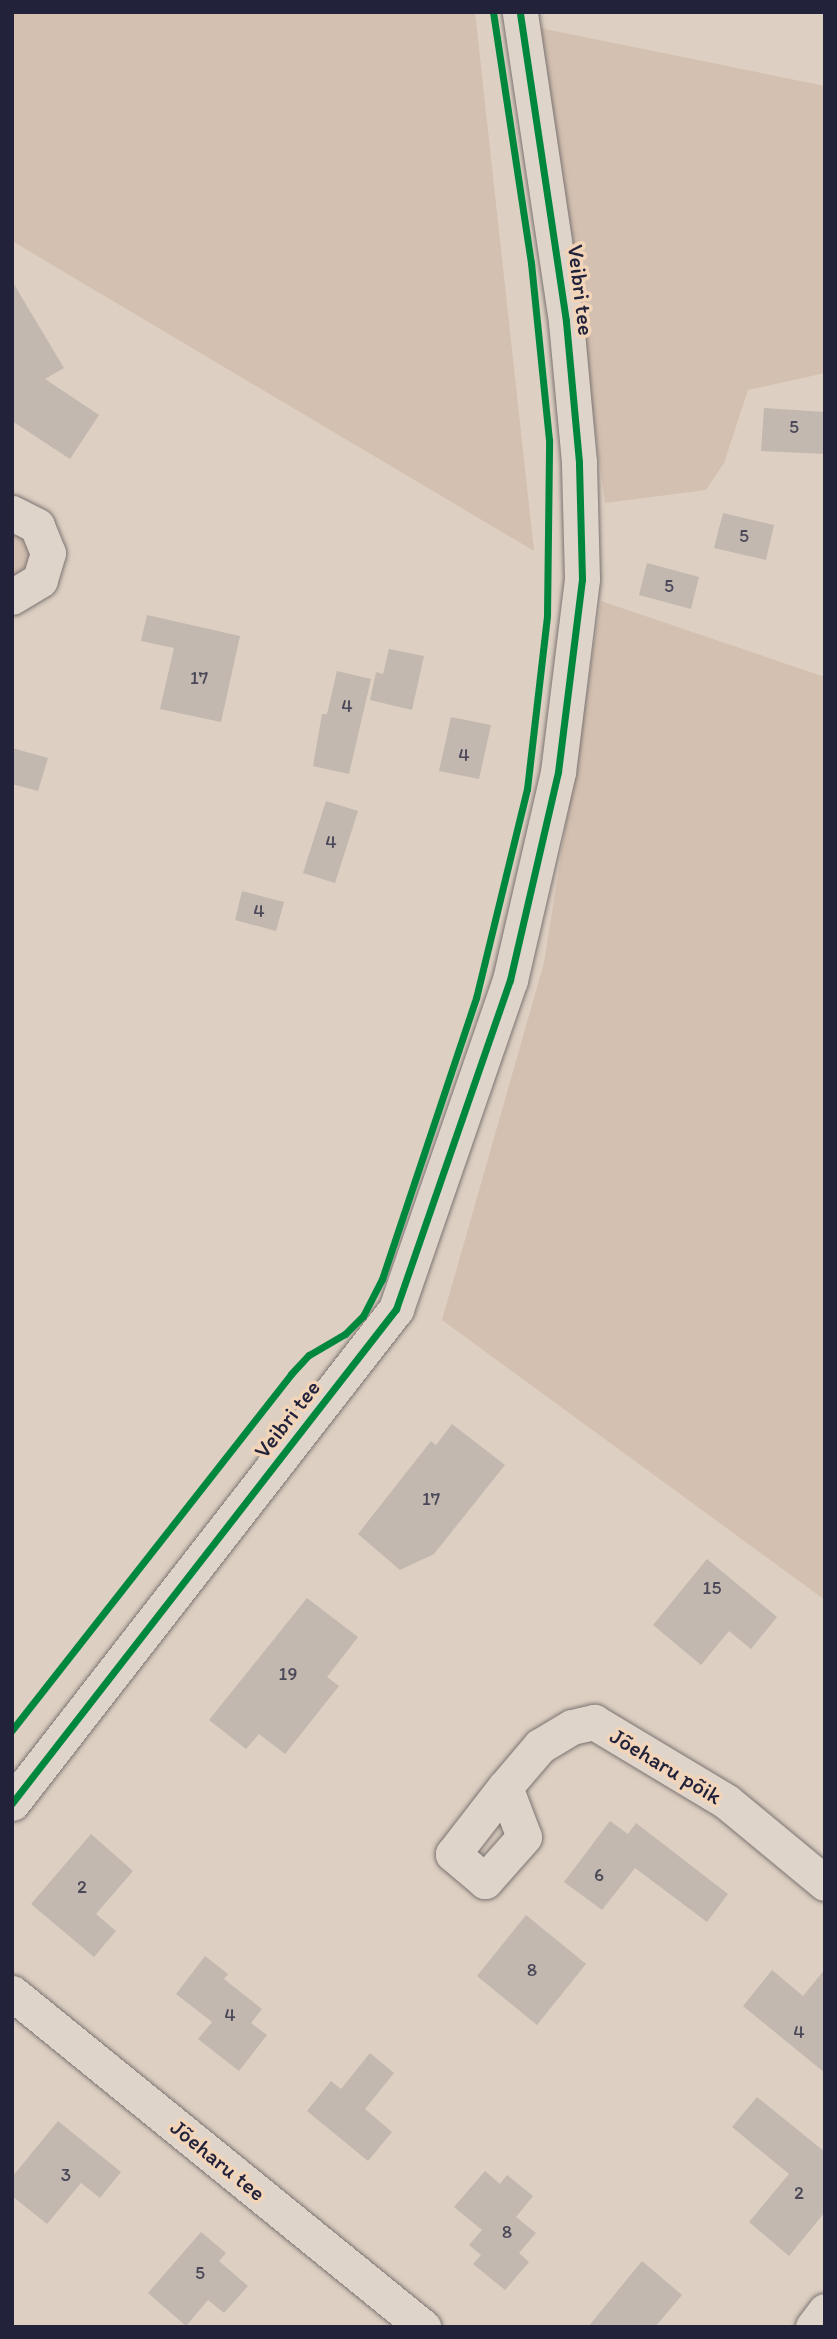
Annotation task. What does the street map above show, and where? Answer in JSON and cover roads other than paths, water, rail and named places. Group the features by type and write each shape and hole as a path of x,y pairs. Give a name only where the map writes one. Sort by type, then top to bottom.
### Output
{"street":[{"name":"Veibri tee","path":"12,1803 396,1309 510,980 558,772 582,579 579,462 566,321 520,12"},
{"path":"12,513 37,526 48,553 40,580 12,597"},
{"name":"Jõeharu põik","path":"505,1787 540,1746 572,1727 594,1721 727,1802 825,1883"},
{"name":"Jõeharu tee","path":"12,1993 424,2327"},
{"path":"813,2327 825,2311"}]}
